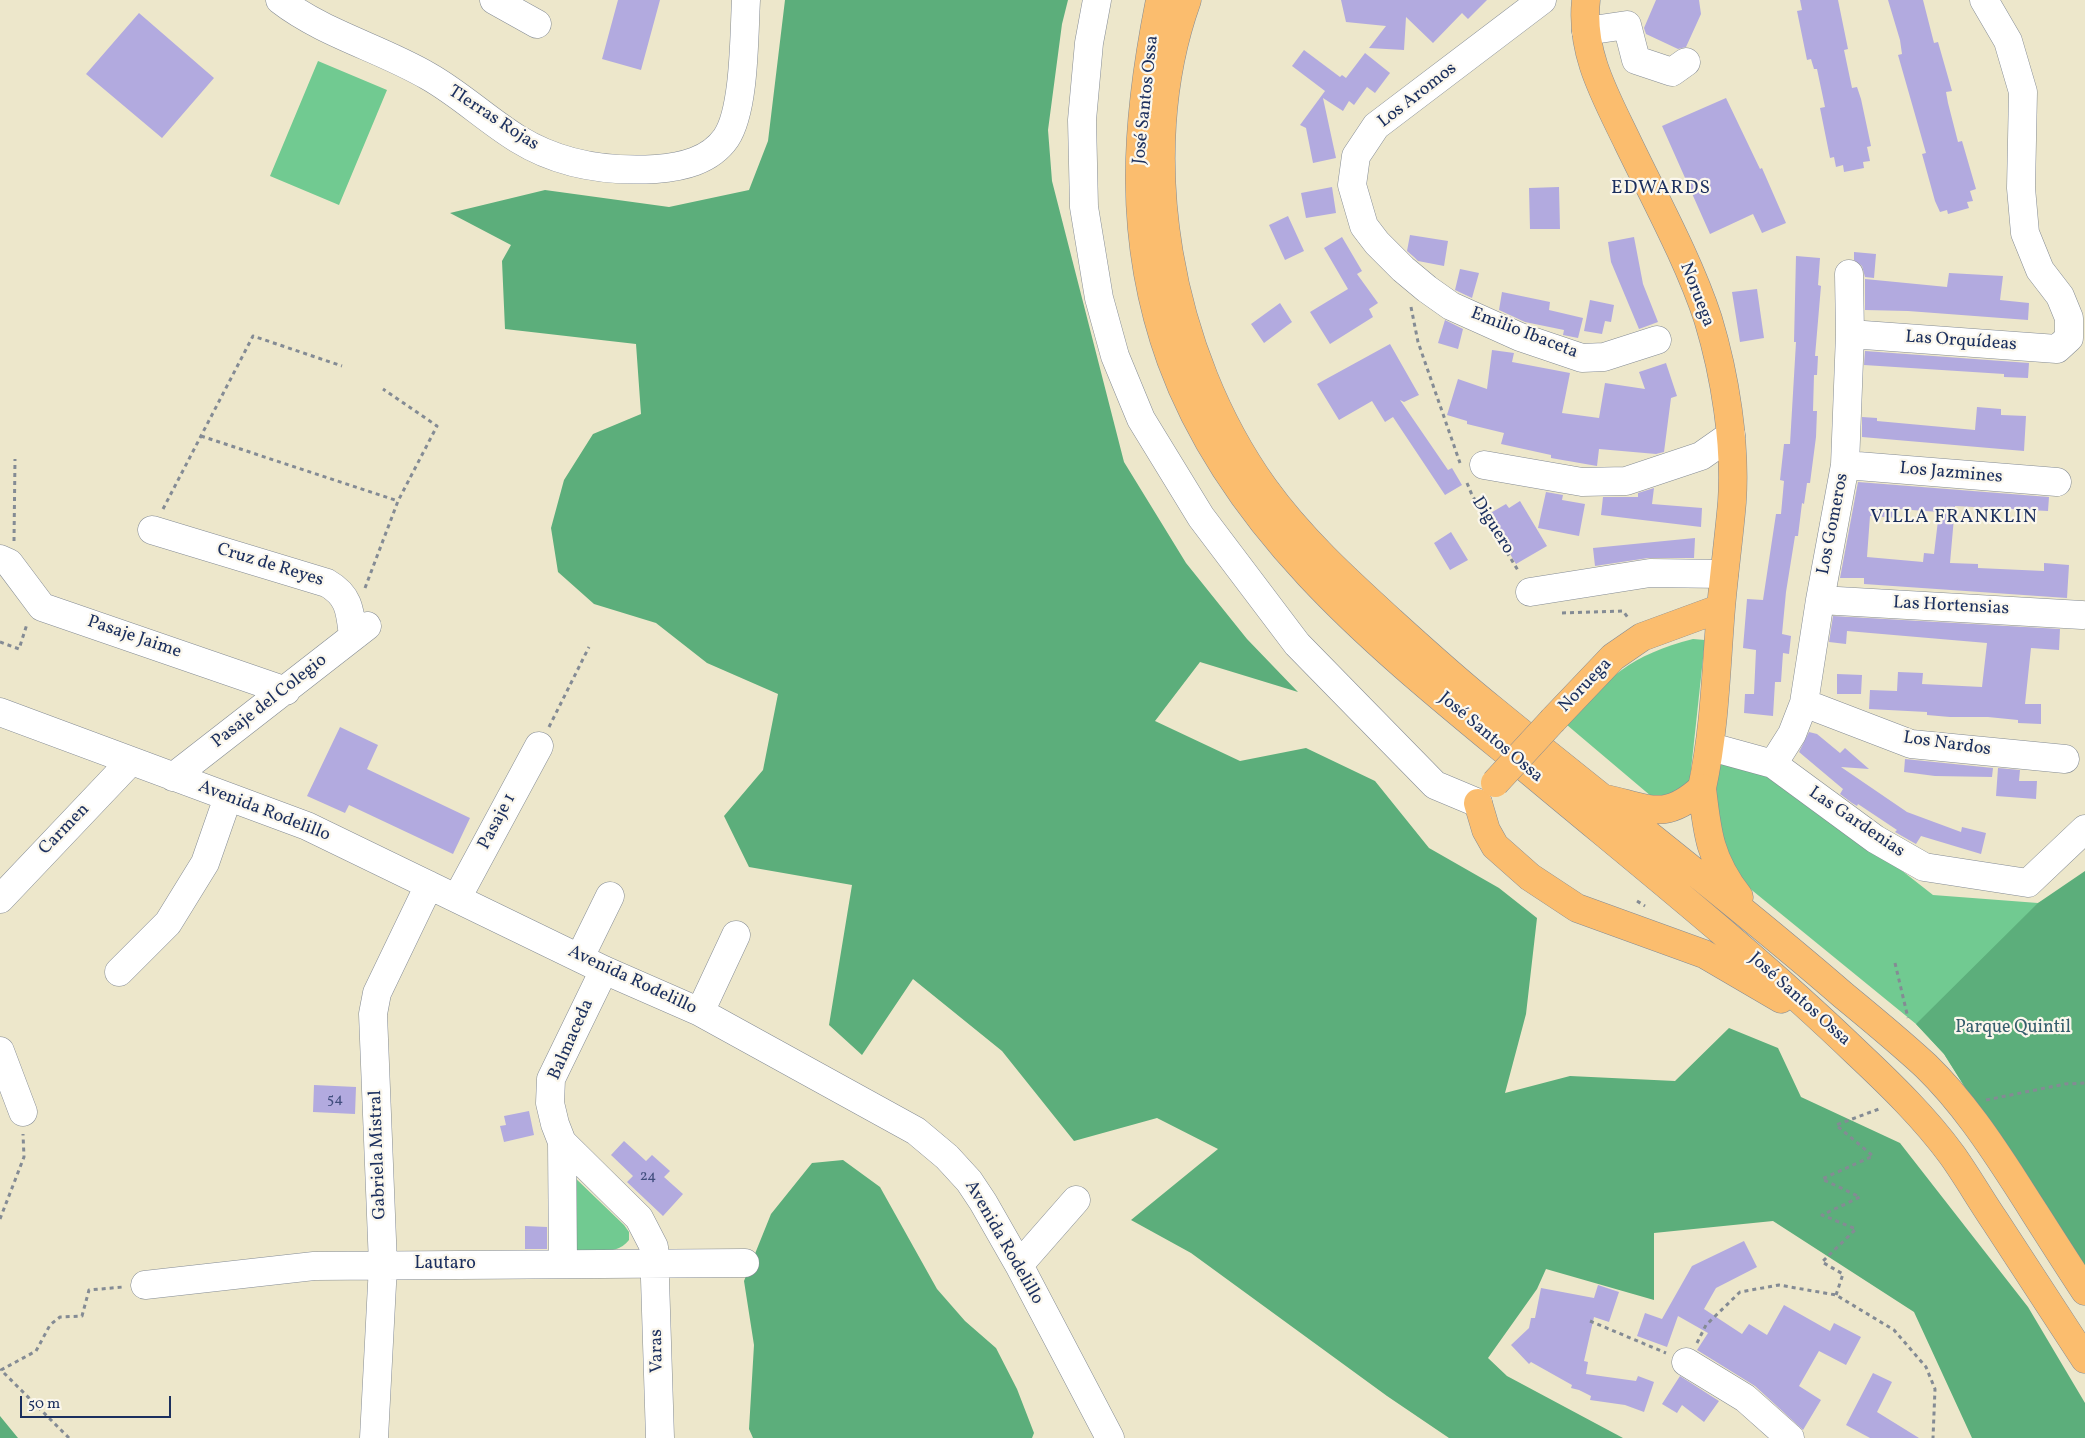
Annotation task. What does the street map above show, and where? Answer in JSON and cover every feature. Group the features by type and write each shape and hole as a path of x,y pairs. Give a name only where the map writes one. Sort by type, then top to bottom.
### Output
{"main road":[{"name":"José Santos Ossa","path":"1160,0 1148,63 1139,136 1139,201 1144,252 1157,310 1172,362 1205,433 1242,494 1271,535 1313,580 1425,684 1756,960 1860,1055 1951,1154 2085,1359"},
{"name":"José Santos Ossa","path":"1187,0 1175,44 1164,119 1162,157 1164,214 1172,270 1180,307 1206,382 1222,418 1263,486 1312,547 1457,680 1600,798 1759,922 1928,1068 1976,1123 2085,1291"},
{"name":"Noruega","path":"1586,0 1586,31 1594,70 1678,248 1708,319 1728,408 1731,435 1732,500 1721,608 1711,747 1702,788 1708,839 1723,877 1759,922"},
{"name":"Noruega","path":"1487,793 1613,657 1642,637 1721,608"},
{"path":"1600,798 1652,810 1666,810 1688,800 1702,788"},
{"path":"1487,793 1486,830 1495,846 1530,878 1578,908 1704,954 1807,1015 1860,1055"}],"street":[{"name":"TIerras Rojas","path":"280,0 326,28 429,77 518,139 546,154 571,163 634,170 680,167 701,159 716,149 726,138 734,121 738,100 746,0"},
{"path":"494,0 537,24"},
{"path":"1097,0 1089,43 1082,120 1084,207 1099,298 1115,356 1141,419 1201,516 1297,644 1435,785 1487,793"},
{"name":"Los Aromos","path":"1402,269 1377,243 1364,226 1352,185 1356,156 1376,126 1542,0"},
{"name":"Las Orquídeas","path":"1850,334 2057,350 2069,338 2069,318 2060,296 2040,270 2025,233 2021,188 2023,92 2008,41 1984,0"},
{"path":"1586,31 1627,25 1636,60 1672,72 1686,62"},
{"name":"Emilio Ibaceta","path":"1402,269 1451,306 1520,337 1582,358 1604,357 1657,340"},
{"name":"Los Gomeros","path":"1773,764 1792,734 1804,703 1820,600 1845,465 1850,334 1849,274"},
{"path":"1471,471 1582,482 1626,480 1701,456 1731,435"},
{"name":"Los Jazmines","path":"1845,465 2058,482"},
{"name":"Cruz de Reyes","path":"152,530 327,583 340,590 356,623"},
{"name":"Pasaje Jaime","path":"5,561 42,607 286,691"},
{"path":"1530,592 1650,573 1724,574"},
{"name":"Las Hortensias","path":"1820,600 2082,615"},
{"name":"Pasaje del Colegio","path":"173,777 286,691 356,623"},
{"name":"Los Nardos","path":"1804,703 1911,744 2065,759"},
{"name":"Avenida Rodelillo","path":"0,712 307,826 604,970 700,1012 916,1131 947,1157 969,1180 1019,1265 1110,1438"},
{"name":"Pasaje 1","path":"456,898 539,746"},
{"name":"Las Gardenias","path":"1711,747 1773,764 1874,839 1924,867 2028,883 2085,829"},
{"name":"Carmen","path":"0,899 131,761"},
{"path":"119,972 168,923 205,863 228,797"},
{"name":"Gabriela Mistral","path":"374,1438 383,1265 373,1014 377,993 429,885"},
{"path":"580,957 610,896"},
{"path":"700,1012 736,936"},
{"name":"Balmaceda","path":"604,970 551,1079 550,1103 554,1124 562,1142 639,1218 654,1247 656,1264"},
{"path":"0,1051 23,1112"},
{"name":"Balmaceda","path":"562,1142 563,1264"},
{"path":"1019,1265 1076,1200"},
{"name":"Lautaro","path":"145,1285 289,1267 745,1263"},
{"name":"Varas","path":"656,1264 660,1438"},
{"path":"1686,1362 1745,1398 1790,1438"}],"path":[{"name":"Diguero","path":"1410,306 1418,342 1471,471 1472,495 1510,555 1530,592"},
{"path":"152,530 253,336 342,366"},
{"path":"356,623 364,591 398,501 437,426 383,389"},
{"path":"201,436 398,501"},
{"path":"5,561 14,546 15,459"},
{"path":"0,642 19,649 36,599"},
{"path":"1553,613 1623,611 1642,637"},
{"path":"539,746 589,647"},
{"path":"1895,963 1908,1018 1914,1025"},
{"path":"1985,1101 2065,1084 2085,1083"},
{"path":"1836,1295 1843,1274 1822,1262 1856,1229 1822,1215 1860,1197 1822,1179 1873,1156 1836,1125 1879,1109 1873,1103"},
{"path":"0,1219 24,1157 23,1112"},
{"path":"69,1438 1,1370 36,1351 50,1325 60,1317 82,1316 89,1290 145,1285"},
{"path":"1590,1321 1686,1362 1706,1325 1740,1292 1779,1285 1836,1295 1894,1330 1926,1367 1935,1389 1933,1438"}],"green space":[{"path":"785,0 1068,0 1062,24 1048,130 1052,181 1124,462 1186,563 1247,639 1298,692 1200,662 1155,721 1240,761 1306,748 1375,781 1429,848 1499,888 1537,918 1526,1014 1505,1093 1570,1076 1675,1081 1729,1028 1778,1048 1801,1097 1900,1143 2028,1307 2085,1403 2085,1438 1972,1438 1914,1312 1773,1221 1654,1233 1654,1300 1546,1269 1537,1289 1488,1358 1507,1376 1623,1438 1449,1438 1387,1396 1191,1253 1131,1220 1218,1149 1157,1118 1074,1141 1002,1051 913,979 862,1055 829,1025 852,885 749,867 724,816 763,770 778,694 707,663 656,623 594,604 558,572 551,528 564,480 593,434 641,414 636,344 505,329 502,261 511,245 450,213 545,190 669,207 749,190 768,141"},
{"path":"318,61 387,90 339,205 270,176"},
{"path":"1693,639 1705,640 1690,779 1685,793 1658,802 1567,725 1608,681 1622,670 1653,652"},
{"path":"1717,756 1771,768 1933,895 2038,903 2085,881 2031,1192 1944,1054 1916,1024 1737,878 1710,837"},
{"name":"Parque Quintil","path":"2085,871 2085,1271 2031,1192 1944,1054 1916,1024 2038,903"},
{"path":"843,1160 880,1187 937,1289 965,1321 996,1348 1017,1389 1034,1433 1032,1438 753,1438 749,1429 754,1345 744,1281 771,1214 812,1163"},
{"path":"571,1174 624,1225 629,1232 629,1240 624,1245 604,1252 573,1251"},
{"path":"0,1416 18,1438 0,1438"}],"building":[{"path":"618,0 660,0 641,70 602,59"},
{"path":"1341,0 1487,0 1468,19 1462,13 1433,43 1406,17 1404,50 1369,48 1386,26 1346,22"},
{"path":"1656,0 1699,0 1701,14 1686,47 1678,49 1646,34 1644,28"},
{"path":"1800,0 1838,0 1848,49 1844,50 1852,88 1857,87 1861,99 1871,146 1867,147 1870,161 1863,162 1864,168 1844,172 1843,165 1836,167 1834,157 1830,158 1820,108 1825,107 1817,69 1814,69 1811,59 1807,60 1797,11 1802,10"},
{"path":"1888,0 1923,0 1934,43 1938,42 1952,91 1946,92 1958,142 1962,141 1976,189 1970,191 1973,201 1967,202 1969,208 1948,214 1947,210 1940,212 1935,201 1922,154 1926,153 1898,55 1902,54 1900,40"},
{"path":"139,13 214,78 162,138 86,74"},
{"path":"1304,50 1340,77 1342,75 1346,78 1365,53 1390,73 1375,93 1367,87 1354,105 1349,101 1343,111 1323,98 1336,158 1313,163 1306,128 1300,125 1325,91 1292,66"},
{"path":"1726,98 1760,169 1762,168 1786,223 1762,233 1753,214 1710,234 1662,126"},
{"path":"1332,187 1336,213 1306,218 1301,193"},
{"path":"1559,187 1560,229 1530,229 1529,188"},
{"path":"1288,216 1304,251 1285,260 1269,225"},
{"path":"1410,235 1448,241 1444,266 1418,261 1407,251"},
{"path":"1342,237 1362,271 1357,274 1378,303 1369,309 1373,317 1330,344 1310,312 1348,289 1324,248"},
{"path":"1634,237 1643,284 1658,322 1639,329 1611,262 1608,242"},
{"path":"1854,252 1876,254 1874,278 1865,277 1862,266 1854,260"},
{"path":"1796,256 1820,258 1818,285 1821,286 1815,356 1818,356 1817,375 1814,375 1813,411 1817,411 1816,437 1810,483 1807,483 1804,504 1802,503 1798,536 1795,536 1786,592 1782,634 1791,636 1789,654 1783,653 1781,682 1775,682 1773,716 1744,713 1745,694 1754,694 1756,650 1743,648 1747,599 1763,600 1776,514 1781,514 1784,481 1780,480 1784,444 1790,444 1796,342 1794,342"},
{"path":"1460,269 1479,273 1472,298 1455,290"},
{"path":"1949,273 2003,276 2000,300 2029,303 2028,320 1908,311 1865,310 1865,279 1947,287"},
{"path":"1757,289 1764,338 1740,342 1732,292"},
{"path":"1502,292 1550,302 1549,310 1583,318 1578,338 1563,335 1564,330 1525,322 1499,310"},
{"path":"1590,300 1614,305 1611,322 1605,321 1602,334 1584,331"},
{"path":"1280,303 1292,322 1264,343 1251,324"},
{"path":"1445,320 1463,329 1458,349 1438,343"},
{"path":"1390,344 1419,395 1404,402 1400,400 1448,470 1452,468 1462,485 1445,495 1393,417 1385,422 1372,401 1339,420 1317,384"},
{"path":"1492,350 1514,353 1512,362 1570,373 1562,413 1599,418 1605,383 1645,389 1639,372 1666,363 1677,396 1671,398 1664,452 1656,454 1599,449 1597,466 1551,458 1551,455 1501,444 1504,433 1467,424 1467,421 1447,415 1458,379 1487,389"},
{"path":"1865,351 2029,363 2028,378 2004,377 2004,374 1864,365"},
{"path":"1977,407 2001,409 2001,415 2026,416 2024,451 1862,437 1862,417 1877,418 1877,421 1975,430"},
{"path":"1858,482 2049,497 2048,511 1955,506 1950,563 1978,564 1978,568 2044,571 2044,563 2069,565 2067,598 1864,584 1864,578 1840,578","holes":["1898,509 1939,512 1934,554 1924,553 1923,562 1867,557 1870,516 1898,518"]},
{"path":"1654,488 1652,504 1702,508 1701,527 1601,515 1603,497 1638,497 1638,493"},
{"path":"1546,492 1563,495 1562,500 1585,504 1579,536 1538,528"},
{"path":"1520,501 1547,546 1516,564 1487,515 1506,504 1509,508"},
{"path":"1451,532 1468,560 1450,570 1434,543"},
{"path":"1695,538 1694,558 1648,558 1595,566 1593,548"},
{"path":"1833,616 2060,629 2059,650 2031,648 2025,704 2041,704 2041,724 2018,723 2018,720 1988,717 1950,717 1927,715 1927,712 1869,709 1870,690 1897,691 1898,672 1923,673 1922,684 1982,687 1987,643 1847,631 1846,644 1829,642"},
{"path":"1837,674 1862,675 1861,694 1837,694"},
{"path":"340,727 378,745 367,769 470,818 453,854 349,805 345,813 307,796"},
{"path":"1809,732 1817,734 1840,753 1845,748 1869,769 1841,767 1907,812 1961,832 1962,827 1986,833 1981,854 1921,836 1916,844 1895,832 1897,830 1858,804 1857,806 1852,803 1840,794 1843,789 1799,752"},
{"path":"1905,759 1993,768 1992,777 1935,776 1904,772"},
{"path":"1998,768 2020,770 2019,781 2037,781 2036,799 1996,796"},
{"path":"314,1085 356,1087 355,1114 313,1112"},
{"path":"529,1111 534,1135 504,1142 500,1126 506,1125 504,1116"},
{"path":"624,1141 646,1161 652,1155 670,1171 664,1177 683,1194 663,1216 627,1182 633,1176 611,1155"},
{"path":"525,1226 547,1227 547,1249 525,1249"},
{"path":"1744,1241 1757,1267 1716,1288 1704,1309 1742,1334 1749,1324 1767,1335 1784,1305 1830,1331 1834,1323 1861,1337 1846,1365 1819,1351 1799,1386 1821,1400 1803,1430 1755,1386 1697,1350 1708,1333 1678,1316 1667,1347 1637,1336 1645,1313 1662,1319 1692,1266"},
{"path":"1598,1285 1619,1292 1609,1322 1594,1317 1584,1361 1588,1362 1586,1374 1636,1381 1638,1376 1654,1382 1644,1412 1625,1405 1590,1400 1591,1396 1571,1388 1572,1385 1531,1362 1529,1364 1511,1345 1529,1328 1531,1318 1535,1318 1541,1288 1594,1298"},
{"path":"1873,1373 1892,1382 1877,1412 1919,1438 1870,1438 1846,1425"},
{"path":"1680,1376 1719,1401 1704,1422 1682,1405 1677,1413 1662,1404"}],"district":[{"name":"EDWARDS","path":"1661,190"},
{"name":"VILLA FRANKLIN","path":"1954,519"}]}
